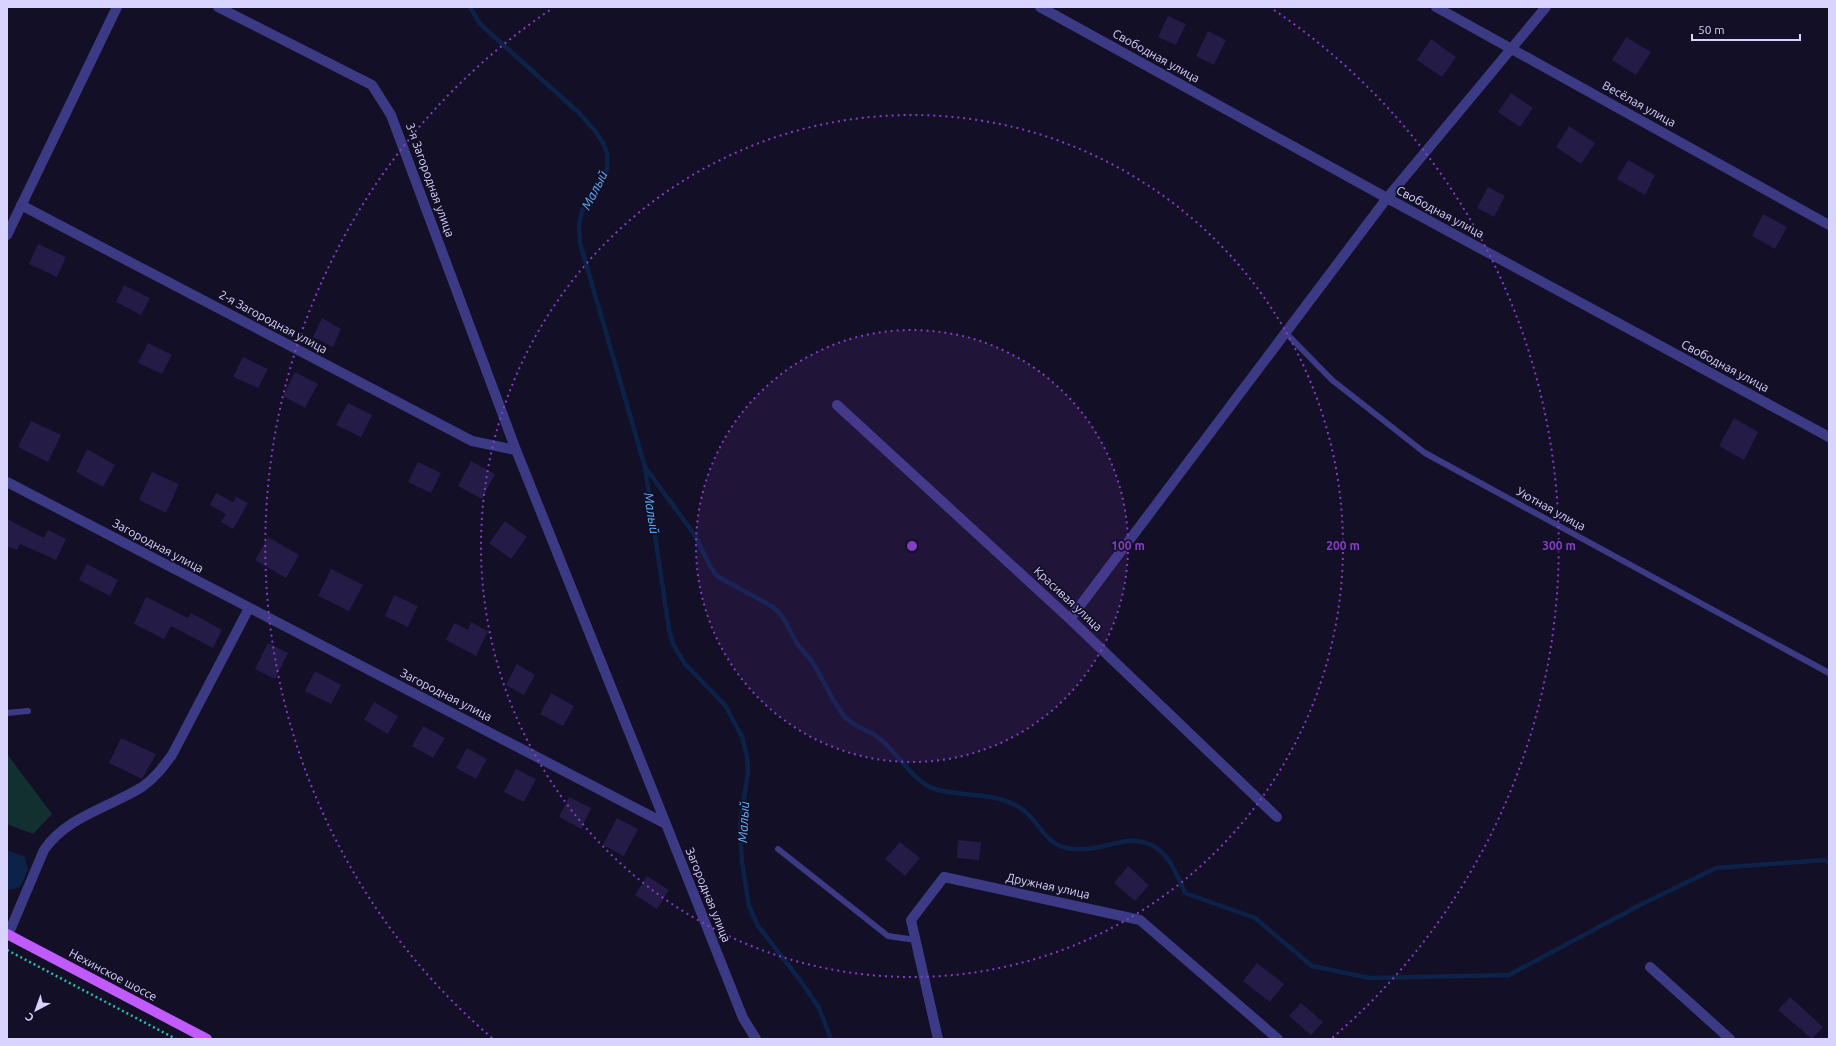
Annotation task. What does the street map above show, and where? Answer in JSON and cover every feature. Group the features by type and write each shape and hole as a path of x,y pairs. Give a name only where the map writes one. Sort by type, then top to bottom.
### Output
{"main road":[{"name":"Нехинское шоссе","path":"7,934 207,1039"}],"street":[{"path":"7,235 117,7"},
{"name":"3-я Загородная улица","path":"218,7 372,85 391,115 516,450 666,824"},
{"name":"Свободная улица","path":"1040,7 1387,198 1829,437"},
{"name":"Весёлая улица","path":"1436,7 1829,225"},
{"path":"1070,619 1387,198 1510,48 1546,7"},
{"name":"2-я Загородная улица","path":"22,205 472,441 516,450"},
{"name":"Красивая улица","path":"837,405 1070,619 1277,817"},
{"name":"Загородная улица","path":"7,482 666,824 743,1018 756,1039"},
{"path":"7,934 44,850 50,840 102,806 141,787 161,771 172,755 249,608"},
{"name":"Дружная улица","path":"938,1039 911,920 944,877 1140,920 1278,1039"},
{"path":"1650,967 1730,1039"}],"lane":[{"name":"Уютная улица","path":"1286,333 1332,380 1425,453 1829,673"},
{"path":"7,713 28,711"},
{"path":"778,849 888,936 916,940"}],"path":[{"path":"7,950 176,1039"}],"green space":[{"path":"7,754 52,814 33,834 7,824"}],"water":[{"path":"7,850 25,857 28,870 20,887 10,890 7,889"}],"building":[{"path":"1168,16 1186,24 1176,45 1158,37"},
{"path":"1208,31 1226,40 1214,65 1196,56"},
{"path":"1626,37 1651,52 1636,75 1612,60"},
{"path":"1431,39 1456,57 1442,77 1417,60"},
{"path":"1511,93 1533,108 1520,127 1498,112"},
{"path":"1569,126 1595,143 1581,164 1556,147"},
{"path":"1628,160 1655,175 1645,195 1617,179"},
{"path":"1488,187 1505,196 1494,217 1477,208"},
{"path":"1763,214 1787,227 1775,249 1752,236"},
{"path":"38,244 66,257 57,277 29,264"},
{"path":"124,285 150,298 141,315 116,302"},
{"path":"322,318 341,329 333,347 313,337"},
{"path":"148,343 172,355 162,374 138,363"},
{"path":"243,357 268,369 258,388 233,377"},
{"path":"295,372 318,384 305,408 283,396"},
{"path":"348,403 372,415 361,437 336,425"},
{"path":"1734,418 1758,432 1744,460 1719,446"},
{"path":"31,421 61,435 48,462 18,447"},
{"path":"87,449 115,465 103,487 76,472"},
{"path":"471,461 495,474 482,499 458,486"},
{"path":"418,462 441,473 431,493 408,482"},
{"path":"152,472 179,484 166,513 139,500"},
{"path":"216,493 233,502 236,497 248,503 233,529 221,522 226,514 210,505"},
{"path":"7,519 44,538 48,530 66,539 56,560 20,544 17,550 7,546"},
{"path":"505,521 527,537 511,559 489,543"},
{"path":"268,537 299,555 286,578 255,560"},
{"path":"87,564 118,580 110,596 79,580"},
{"path":"331,569 363,585 349,611 318,596"},
{"path":"394,595 418,606 408,627 385,616"},
{"path":"146,597 188,618 191,613 222,630 213,648 171,626 164,639 134,624"},
{"path":"471,622 488,631 476,656 446,640 454,623 468,630"},
{"path":"268,643 288,653 275,679 255,669"},
{"path":"517,664 535,675 524,695 506,685"},
{"path":"315,671 341,685 331,704 305,691"},
{"path":"551,693 574,706 563,726 540,714"},
{"path":"374,702 398,716 388,734 364,720"},
{"path":"423,726 445,738 433,758 412,746"},
{"path":"121,738 156,754 142,779 109,763"},
{"path":"467,748 487,759 476,779 456,768"},
{"path":"516,769 536,779 524,802 504,792"},
{"path":"569,797 591,808 581,829 559,817"},
{"path":"617,818 638,829 624,856 603,845"},
{"path":"958,840 981,842 979,860 957,858"},
{"path":"900,842 920,858 905,876 885,859"},
{"path":"1128,866 1149,885 1135,901 1114,883"},
{"path":"647,876 669,890 657,909 635,895"},
{"path":"1257,963 1284,984 1270,1002 1243,981"},
{"path":"1790,997 1823,1027 1812,1039 1778,1010"},
{"path":"1301,1003 1323,1022 1311,1035 1289,1016"}],"waterway":[{"name":"Малый","path":"470,7 480,24 578,112 596,132 607,153 607,170 582,211 579,225 580,243 645,467 669,630 673,644 685,664 725,705 742,737 747,756 748,772 740,824 742,863 749,906 758,926 800,980 819,1008 831,1039"},
{"path":"645,467 694,534 711,568 717,576 773,607 781,615 797,643 813,663 844,716 852,723 879,738 913,774 927,786 955,793 996,798 1015,805 1027,813 1050,840 1063,847 1086,849 1127,841 1139,841 1149,844 1158,849 1171,864 1185,893 1255,918 1312,966 1370,978 1509,975 1640,905 1716,868 1824,860 1829,862"}]}
